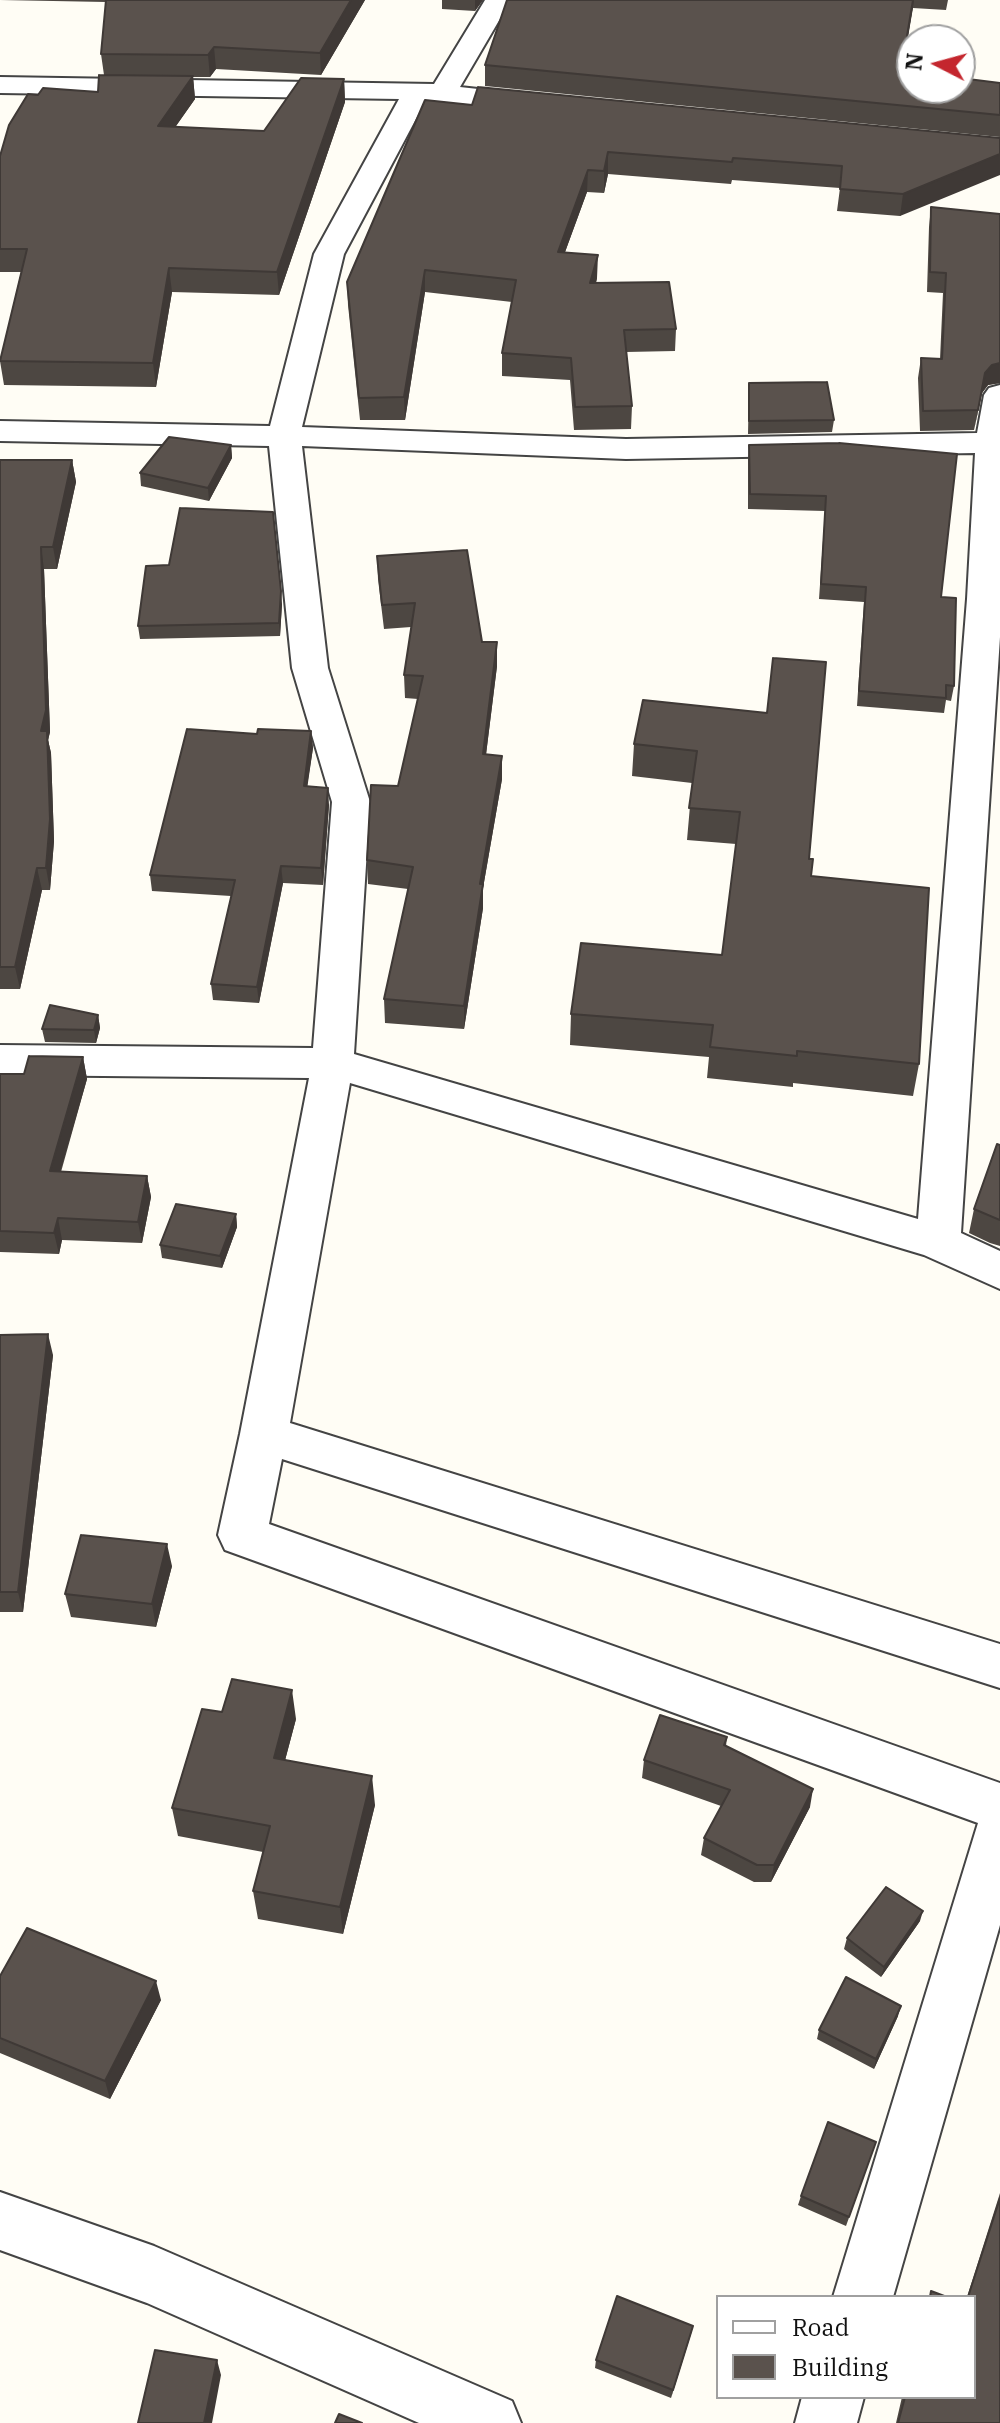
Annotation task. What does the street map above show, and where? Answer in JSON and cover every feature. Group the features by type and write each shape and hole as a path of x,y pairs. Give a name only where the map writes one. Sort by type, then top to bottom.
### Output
{"street":[{"path":"498,0 430,93 329,254 284,436 310,668 351,802 333,1063 264,1434 242,1535 1000,1807"},
{"path":"0,85 430,93 566,106"},
{"path":"938,1242 992,600 992,443 1000,395"},
{"path":"0,431 284,436 626,449 992,443"},
{"path":"0,1060 333,1063 938,1242 1000,1271"},
{"path":"264,1434 1000,1666"},
{"path":"864,2295 1000,1833"},
{"path":"0,2221 154,2276 490,2423"},
{"path":"826,2423 832,2399"}],"building":[{"path":"106,0 351,0 320,53 214,47 208,55 101,54"},
{"path":"507,0 913,0 909,24 896,24 896,104 976,104 976,80 1000,83 1000,115 485,65"},
{"path":"99,75 193,76 158,126 264,131 301,78 344,79 277,272 169,268 153,363 0,361 27,249 0,249 0,156 9,125 28,94 38,95 43,88 98,92"},
{"path":"478,87 1000,138 1000,154 903,194 840,189 842,166 733,158 732,162 608,152 604,171 588,170 558,252 598,255 590,283 669,282 676,329 624,330 632,406 575,407 571,358 502,353 516,280 425,270 404,397 359,398 347,282 425,100 472,105"},
{"path":"931,207 1000,214 1000,363 992,365 985,373 978,410 923,411 921,358 942,359 946,273 930,272"},
{"path":"827,382 834,420 749,421 749,383"},
{"path":"169,437 231,445 208,488 140,473"},
{"path":"839,443 957,454 941,597 956,598 954,686 946,685 946,698 859,691 866,587 821,584 826,496 750,494 749,445"},
{"path":"0,460 72,460 53,547 41,547 46,710 41,731 47,731 50,819 46,868 37,868 15,967 0,967"},
{"path":"180,508 273,512 281,591 279,623 138,626 146,566 169,565"},
{"path":"467,550 482,642 497,642 483,754 502,756 480,884 483,884 464,1006 384,999 413,867 367,860 371,785 398,786 423,676 404,675 415,603 382,605 377,556"},
{"path":"773,658 826,662 809,859 813,859 811,876 929,888 919,1064 797,1051 797,1056 710,1047 713,1025 571,1014 581,943 722,955 740,812 689,808 697,751 634,744 643,700 767,713"},
{"path":"187,729 257,734 258,729 311,731 304,786 328,788 321,868 281,866 257,987 211,984 235,880 150,875"},
{"path":"50,1005 98,1015 94,1030 42,1029"},
{"path":"29,1056 83,1057 50,1171 147,1176 138,1222 58,1218 54,1233 0,1231 0,1074 24,1074"},
{"path":"997,1144 1000,1145 1000,1220 974,1209"},
{"path":"176,1204 236,1214 220,1256 160,1245"},
{"path":"48,1334 18,1592 0,1592 0,1335"},
{"path":"81,1535 167,1544 152,1604 65,1594"},
{"path":"232,1679 292,1690 274,1758 372,1776 340,1907 253,1891 270,1826 172,1808 202,1709 222,1712"},
{"path":"660,1715 727,1737 724,1745 813,1789 774,1865 757,1865 704,1838 730,1790 644,1760"},
{"path":"886,1887 923,1911 884,1967 847,1938"},
{"path":"27,1928 156,1981 105,2081 0,2038 0,1976"},
{"path":"846,1977 901,2006 876,2059 819,2030"},
{"path":"828,2122 876,2142 849,2217 801,2196"},
{"path":"1000,2198 1000,2423 898,2423 904,2399 976,2399 976,2295 969,2295"},
{"path":"617,2296 693,2326 673,2390 596,2360"},
{"path":"155,2350 217,2360 204,2423 138,2423"},
{"path":"339,2414 362,2423 335,2423"}]}
